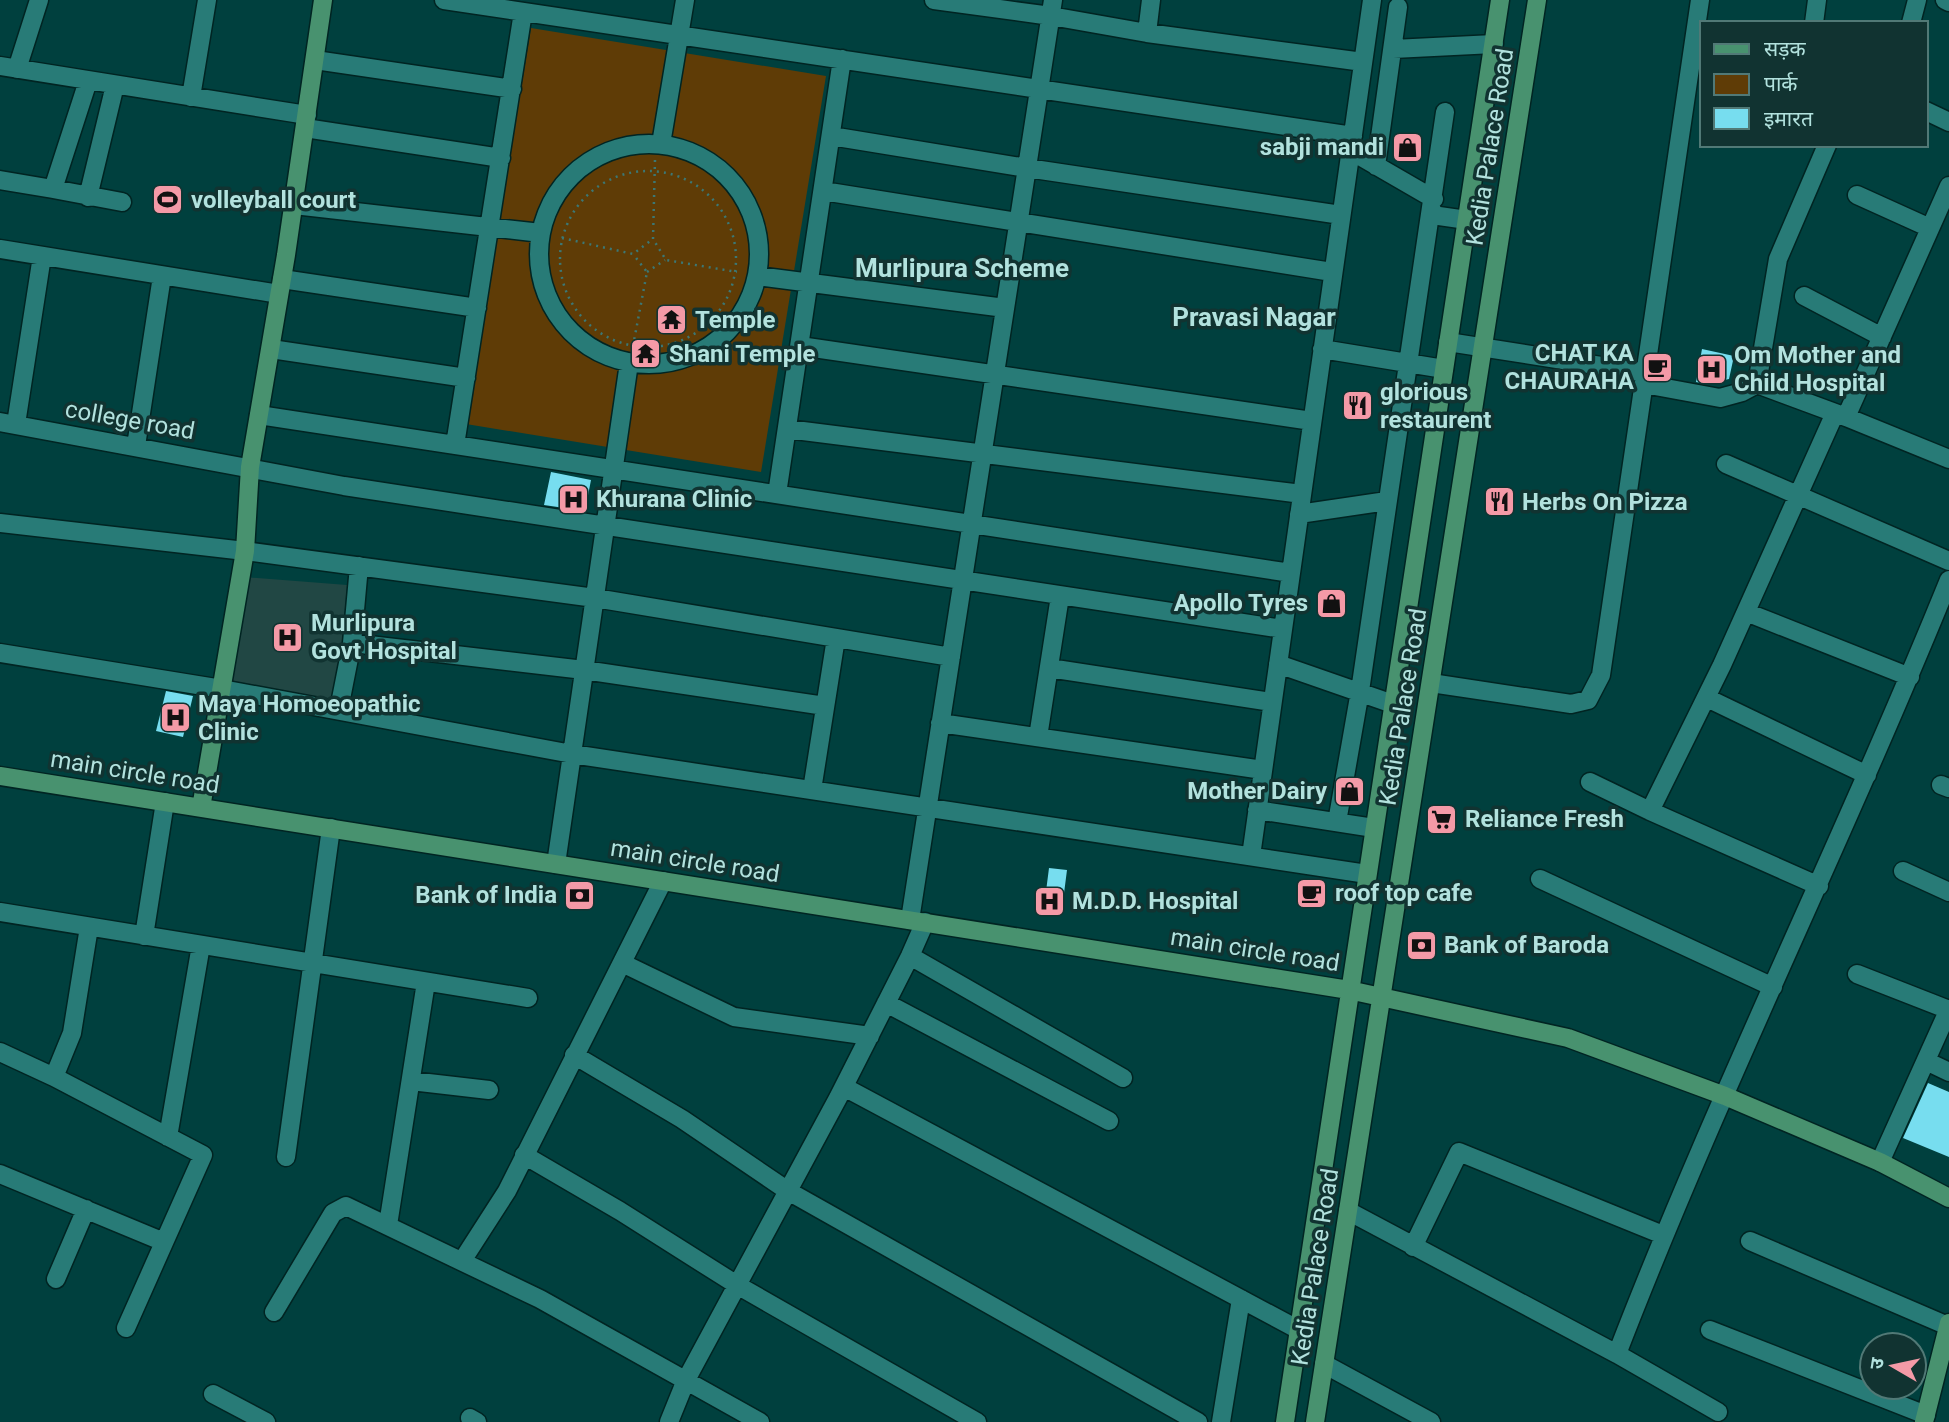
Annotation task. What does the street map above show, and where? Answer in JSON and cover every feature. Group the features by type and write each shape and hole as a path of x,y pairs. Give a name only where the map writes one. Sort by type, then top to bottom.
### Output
{"street":[{"path":"39,0 9,68 191,97 306,122 500,158"},
{"path":"191,97 207,0"},
{"path":"201,808 245,551 250,467 294,205 323,0"},
{"path":"444,0 1039,89 1352,144 1376,166 1433,207 1467,220"},
{"path":"658,144 685,0"},
{"path":"934,0 1052,8 1147,33 1363,62"},
{"path":"1147,33 1151,0"},
{"path":"1251,856 1372,0"},
{"name":"Kedia Palace Road","path":"1285,1422 1500,0"},
{"name":"Kedia Palace Road","path":"1315,1422 1537,0"},
{"path":"1431,683 1571,704 1588,700 1601,675 1700,0"},
{"path":"1814,21 1817,0"},
{"path":"1911,21 1916,0"},
{"path":"1376,166 1398,6"},
{"path":"669,1422 686,1380 844,1087 910,956 917,921 927,808 1052,8"},
{"path":"455,445 523,12"},
{"path":"1392,49 1494,44"},
{"path":"314,60 512,89"},
{"path":"778,495 842,60"},
{"path":"53,189 88,81"},
{"path":"88,197 115,85"},
{"path":"1337,822 1360,691 1445,112"},
{"path":"1928,112 1949,122"},
{"path":"831,136 1342,215"},
{"path":"658,144 691,152 717,167 738,189 752,216 759,245 757,276 743,311 732,327 711,346 685,359 658,365 631,355 606,356 584,344 566,326 552,306 543,283 541,233 556,197 582,167 604,154 629,146 658,144"},
{"path":"1757,384 1778,259 1826,147"},
{"path":"0,180 122,202"},
{"path":"1650,811 1707,698 1798,495 1882,337 1949,186"},
{"path":"823,191 1332,272"},
{"path":"1857,195 1930,228"},
{"path":"294,205 541,233"},
{"path":"0,249 162,276 477,308"},
{"path":"8,423 42,256"},
{"path":"136,446 162,276"},
{"path":"757,276 1005,308"},
{"path":"1804,296 1882,337"},
{"path":"1448,342 1645,378 1720,398 1742,392 1757,384 1949,459"},
{"path":"800,346 1312,421"},
{"path":"271,349 466,378"},
{"path":"1322,349 1444,369"},
{"path":"555,864 631,355"},
{"path":"259,415 1291,573"},
{"name":"college road","path":"8,423 344,486 1283,629"},
{"path":"787,429 1302,494"},
{"path":"1726,464 1949,561"},
{"path":"1299,514 1387,501"},
{"path":"0,523 245,551 595,598 951,657"},
{"path":"339,709 352,643 359,566"},
{"path":"1617,1354 1663,1235 1819,886 1949,580"},
{"path":"1038,737 1060,596"},
{"path":"1746,612 1910,677"},
{"path":"812,790 836,638"},
{"path":"352,643 584,670 825,706"},
{"path":"0,653 339,709 572,754 1367,874"},
{"path":"1278,664 1393,704"},
{"path":"1049,668 1272,702"},
{"path":"1707,698 1867,775"},
{"path":"940,723 1263,770"},
{"name":"main circle road","path":"0,776 1382,997 1568,1038 1725,1096 1880,1163 1949,1198"},
{"path":"1590,782 1819,886"},
{"path":"144,936 165,802"},
{"path":"1257,810 1374,828"},
{"path":"286,1157 331,828"},
{"path":"1903,871 1949,892"},
{"path":"1541,878 1773,987"},
{"path":"462,1261 507,1191 663,881"},
{"path":"0,912 528,998"},
{"path":"54,1077 72,1033 89,927"},
{"path":"168,1137 201,945"},
{"path":"910,956 1123,1079"},
{"path":"622,963 734,1017 870,1036"},
{"path":"1857,974 1949,1009 1880,1163"},
{"path":"388,1225 426,982"},
{"path":"887,1003 1109,1121"},
{"path":"0,1052 54,1077 203,1155 126,1328"},
{"path":"574,1055 682,1119 788,1191 1199,1422"},
{"path":"1926,1061 1949,1072"},
{"path":"411,1082 489,1090"},
{"path":"844,1087 1299,1330"},
{"path":"1413,1247 1459,1152 1663,1235"},
{"path":"524,1155 620,1211 737,1285 977,1422"},
{"path":"0,1174 164,1242"},
{"path":"274,1312 333,1213 346,1206 540,1299 760,1422"},
{"path":"56,1279 86,1209"},
{"path":"1348,1210 1617,1354 1717,1412"},
{"path":"1710,1330 1925,1419 1949,1324 1751,1241"},
{"path":"1221,1422 1241,1299"},
{"path":"1324,1364 1431,1422"},
{"path":"212,1394 266,1422"}],"path":[{"path":"658,144 654,170 653,239 666,260"},
{"path":"654,170 675,174 710,195 732,230 736,271 721,309 708,325 691,337 631,355 590,326 573,308 564,286 559,262 562,238 569,218 581,201 596,187 624,174 654,170"},
{"path":"562,238 633,254 647,272"},
{"path":"633,254 653,239"},
{"path":"631,355 647,272 666,260 757,276"}],"shaded area":[{"name":"Murlipura Govt Hospital","path":"244,577 347,585 336,706 223,689"}],"green space":[{"path":"531,28 826,76 761,472 466,424"}],"building":[{"path":"1702,349 1734,356 1729,379 1707,384 1696,382"},
{"path":"551,472 591,480 585,511 544,505"},
{"path":"166,691 193,696 183,737 156,731"},
{"path":"1049,868 1067,870 1062,909 1044,907"},
{"path":"1928,1083 1949,1092 1949,1157 1903,1138"}],"place":[{"name":"sabji mandi","path":"1407,147"},
{"name":"volleyball court","path":"168,200"},
{"name":"Temple","path":"672,320"},
{"name":"Shani Temple","path":"646,354"},
{"name":"CHAT KA CHAURAHA","path":"1657,367"},
{"name":"Om Mother and Child Hospital","path":"1711,369"},
{"name":"glorious restaurent","path":"1357,406"},
{"name":"Khurana Clinic","path":"573,499"},
{"name":"Herbs On Pizza","path":"1499,502"},
{"name":"Apollo Tyres","path":"1331,603"},
{"name":"Murlipura Govt Hospital","path":"288,637"},
{"name":"Maya Homoeopathic Clinic","path":"175,718"},
{"name":"Mother Dairy","path":"1350,791"},
{"name":"Reliance Fresh","path":"1442,819"},
{"name":"roof top cafe","path":"1312,893"},
{"name":"Bank of India","path":"580,895"},
{"name":"M.D.D. Hospital","path":"1049,901"},
{"name":"Bank of Baroda","path":"1421,945"}],"district":[{"name":"Murlipura Scheme","path":"962,268"},
{"name":"Pravasi Nagar","path":"1254,317"}]}
